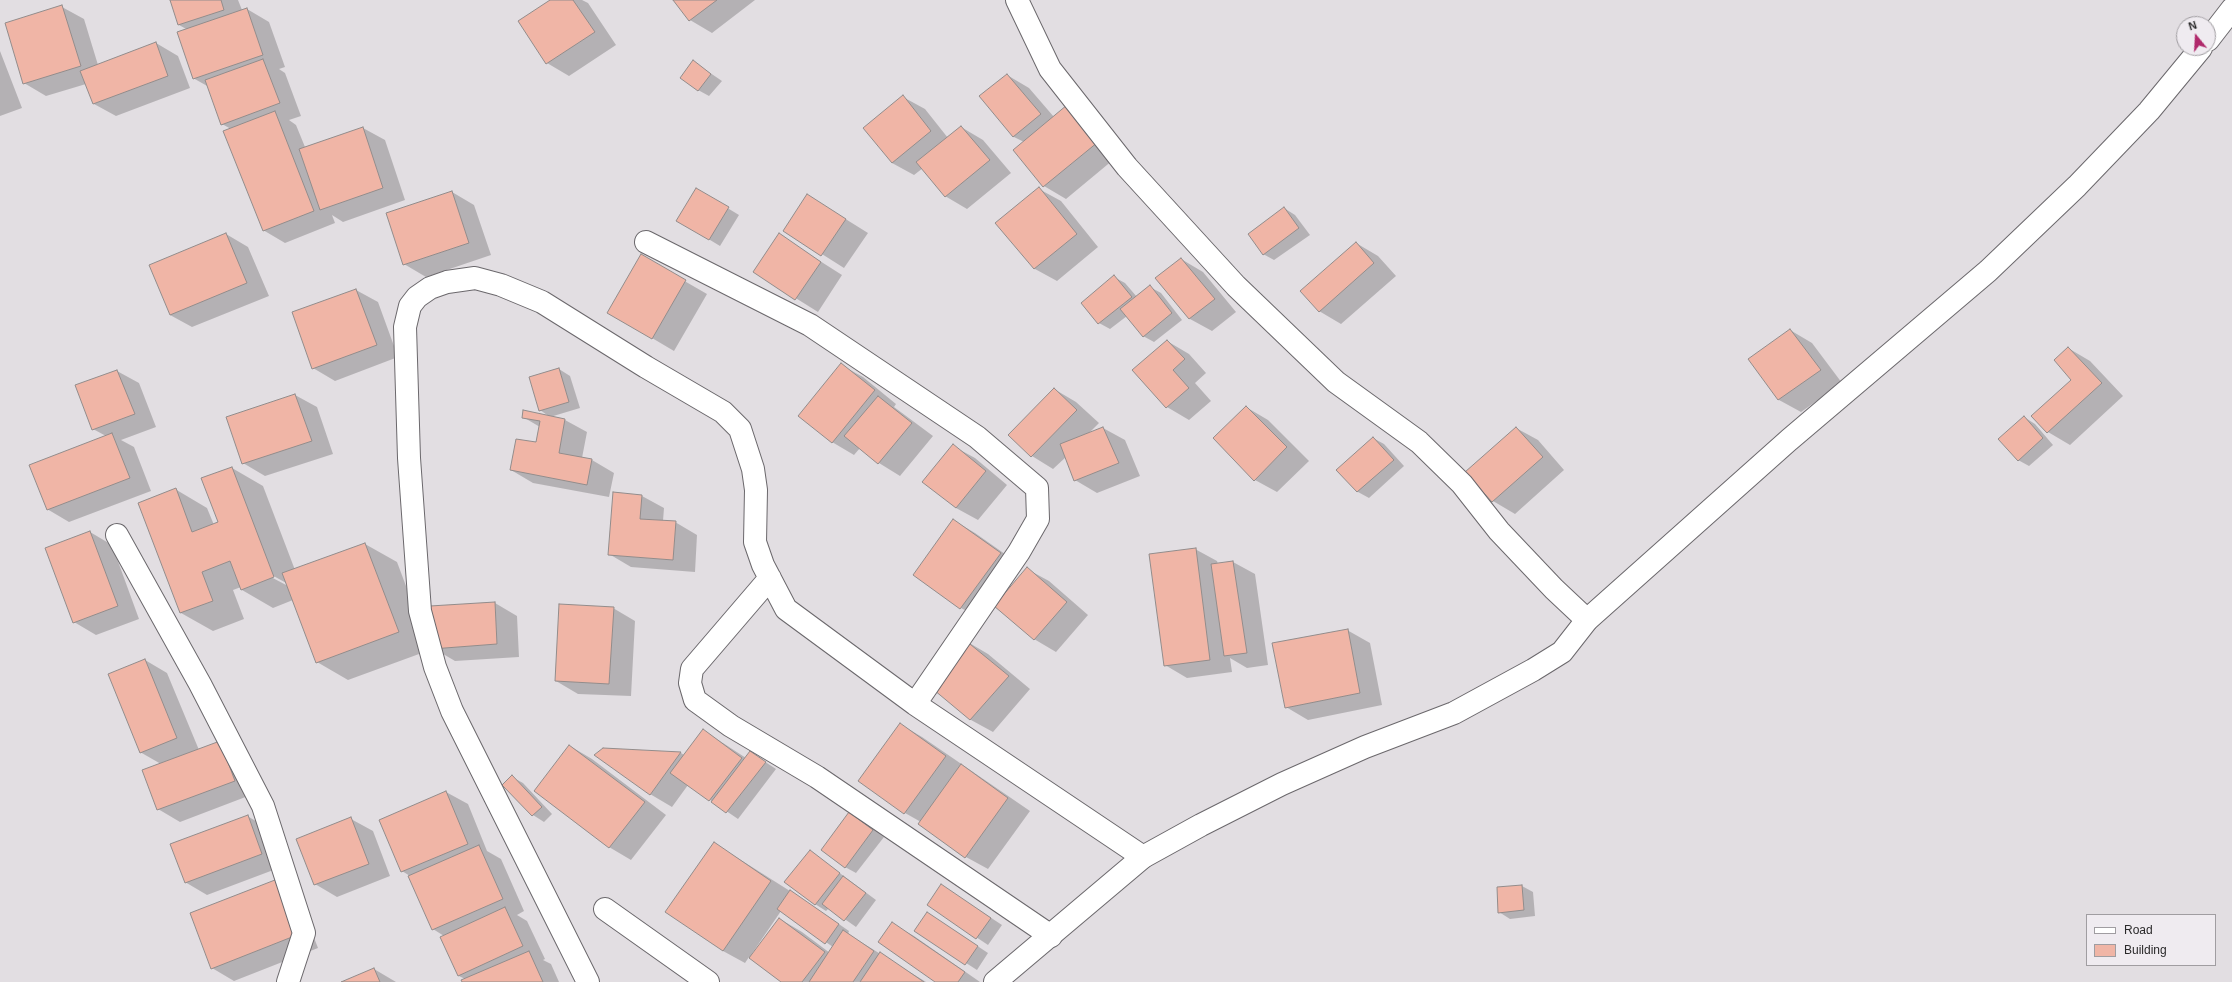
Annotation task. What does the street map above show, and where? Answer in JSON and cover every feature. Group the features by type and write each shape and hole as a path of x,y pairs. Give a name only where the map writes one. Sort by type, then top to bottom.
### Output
{"street":[{"path":"1017,0 1050,69 1127,167 1236,286 1336,382 1419,442 1457,479 1499,531 1554,589 1587,620"},
{"path":"2216,30 2232,9"},
{"path":"995,982 1143,857 1201,824 1282,784 1365,747 1454,713 1533,670 1562,652 1587,620 1789,440 1988,271 2077,186 2132,129 2194,56"},
{"path":"646,242 810,325 977,437 1037,488 1038,519 1019,552 915,704"},
{"path":"588,982 452,711 434,667 420,611 409,458 405,328 410,306 417,296 430,288 447,282 475,278 501,285 542,302 646,367 723,412 740,430 753,468 756,490 755,542 770,578 786,609 915,704 1143,857"},
{"path":"117,535 200,684 263,806 304,933 288,982"},
{"path":"770,578 692,669 690,683 695,700 731,726 817,777 1051,936"},
{"path":"605,909 708,982"}],"building":[{"path":"170,0 221,0 224,10 178,25"},
{"path":"550,0 573,0 595,32 546,64 518,21"},
{"path":"673,0 717,0 689,21"},
{"path":"62,5 81,66 23,84 5,23"},
{"path":"247,8 263,55 193,79 177,32"},
{"path":"156,42 168,76 93,104 80,71"},
{"path":"263,59 280,103 221,125 205,80"},
{"path":"693,60 711,74 698,91 680,78"},
{"path":"1007,74 1041,114 1013,137 979,96"},
{"path":"903,95 931,131 892,163 863,128"},
{"path":"1067,105 1098,142 1043,187 1013,150"},
{"path":"275,111 314,211 263,231 223,131"},
{"path":"961,126 990,160 945,197 916,162"},
{"path":"363,127 383,188 320,210 299,149"},
{"path":"1039,187 1077,234 1034,269 995,223"},
{"path":"696,188 729,207 709,240 676,221"},
{"path":"452,191 469,243 403,265 386,213"},
{"path":"807,194 846,219 821,256 783,231"},
{"path":"1284,207 1299,228 1263,255 1248,234"},
{"path":"226,233 247,283 170,315 149,265"},
{"path":"779,233 821,262 795,300 753,272"},
{"path":"1356,242 1374,263 1319,312 1300,291"},
{"path":"641,254 686,280 652,339 607,313"},
{"path":"1181,258 1215,299 1189,319 1155,278"},
{"path":"1114,275 1132,297 1098,324 1081,303"},
{"path":"1150,285 1172,313 1143,337 1120,309"},
{"path":"356,289 377,345 312,369 292,312"},
{"path":"1790,329 1821,370 1778,400 1748,359"},
{"path":"1167,340 1185,359 1173,370 1189,388 1166,408 1132,370"},
{"path":"2068,347 2102,383 2047,433 2031,416 2071,380 2054,360"},
{"path":"841,363 875,390 832,443 798,416"},
{"path":"559,368 569,402 539,411 529,377"},
{"path":"117,370 135,414 92,430 75,385"},
{"path":"1054,388 1077,410 1031,457 1008,435"},
{"path":"295,394 312,441 242,464 226,417"},
{"path":"878,396 912,423 878,464 844,436"},
{"path":"1246,406 1287,447 1254,481 1213,438"},
{"path":"523,410 565,419 559,453 592,459 587,485 510,470 516,439 536,442 540,421 522,418"},
{"path":"2024,416 2043,438 2018,461 1998,439"},
{"path":"1103,427 1119,463 1074,481 1060,444"},
{"path":"1516,427 1543,457 1492,502 1465,472"},
{"path":"112,433 130,478 47,510 29,465"},
{"path":"1373,437 1394,460 1357,492 1336,470"},
{"path":"953,444 986,471 956,508 922,482"},
{"path":"232,467 274,577 241,590 230,561 202,572 213,601 180,613 138,503 176,488 192,532 218,522 201,478"},
{"path":"613,492 642,495 640,519 676,521 673,560 608,555"},
{"path":"953,519 1001,553 960,609 913,575"},
{"path":"90,531 118,606 73,623 45,548"},
{"path":"365,543 399,632 316,663 282,573"},
{"path":"1196,548 1210,660 1164,666 1149,554"},
{"path":"1233,561 1247,653 1224,656 1211,564"},
{"path":"1027,567 1067,602 1034,640 994,606"},
{"path":"495,602 497,644 432,649 430,606"},
{"path":"559,604 614,607 609,684 555,681"},
{"path":"1348,629 1360,693 1285,708 1272,643"},
{"path":"965,640 1009,676 970,720 928,685"},
{"path":"145,659 177,738 140,753 108,674"},
{"path":"900,723 946,756 904,814 858,781"},
{"path":"703,729 742,758 709,801 670,773"},
{"path":"220,741 235,781 157,810 142,770"},
{"path":"569,745 645,802 609,848 534,791"},
{"path":"603,748 681,752 650,795 594,755"},
{"path":"750,751 766,762 726,813 711,802"},
{"path":"961,764 1008,798 965,858 918,824"},
{"path":"512,775 542,807 532,816 502,785"},
{"path":"446,791 468,844 401,872 379,820"},
{"path":"849,812 873,830 845,868 821,850"},
{"path":"248,815 262,854 185,883 170,844"},
{"path":"351,817 369,864 314,885 296,839"},
{"path":"714,842 771,881 723,951 665,912"},
{"path":"479,845 503,899 432,930 408,876"},
{"path":"810,850 840,873 815,905 784,882"},
{"path":"843,876 866,893 844,921 822,904"},
{"path":"275,880 297,935 211,969 190,913"},
{"path":"941,884 991,918 976,939 927,905"},
{"path":"1522,885 1524,910 1498,913 1497,887"},
{"path":"790,890 839,924 825,944 777,909"},
{"path":"505,907 523,946 458,976 440,937"},
{"path":"927,912 978,946 965,965 914,931"},
{"path":"779,918 825,952 802,982 781,982 749,958"},
{"path":"892,922 965,972 958,982 935,982 878,942"},
{"path":"843,930 874,951 853,982 809,982"},
{"path":"529,951 543,982 462,982 461,980"},
{"path":"880,952 924,982 860,982"},
{"path":"374,968 380,982 341,982"}]}
